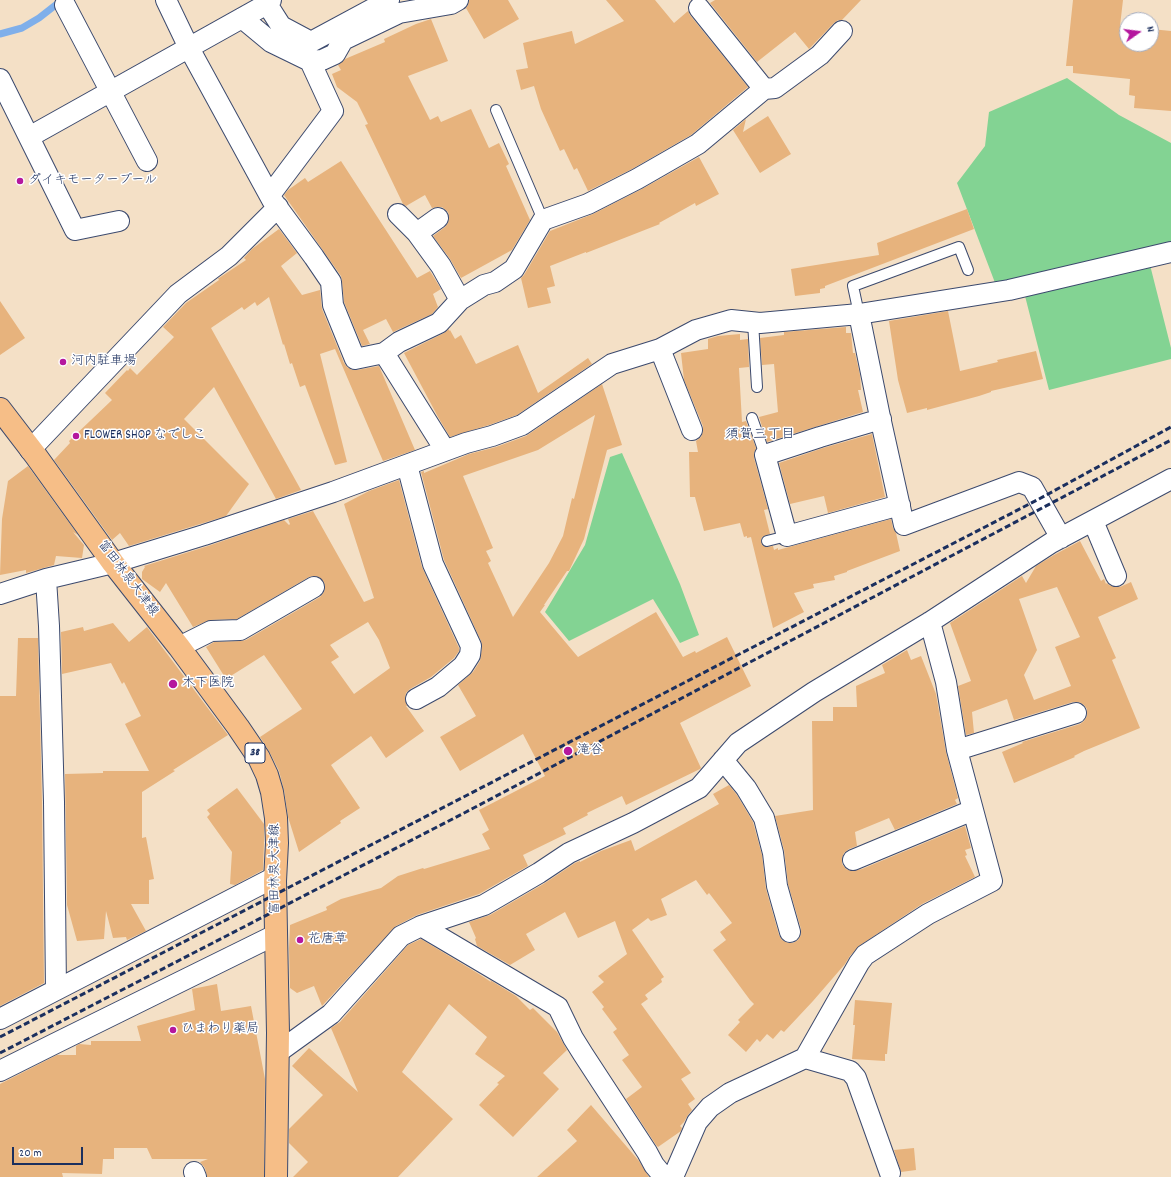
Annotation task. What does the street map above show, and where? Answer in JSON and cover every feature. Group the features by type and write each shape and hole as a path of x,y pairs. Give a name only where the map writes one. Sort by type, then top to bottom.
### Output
{"main road":[{"name":"富田林泉大津線","path":"7,413 30,450 113,563 179,647 238,728 259,758 267,775 272,792 276,818 277,843 275,877 278,1033 276,1177"}],"street":[{"path":"166,0 189,48 274,201 331,282 333,304 356,359 384,353 399,342 439,323 460,300 484,285 494,282 514,269 543,220 588,204 698,144 764,90 775,88 820,55 842,31"},
{"path":"256,7 281,26 311,42 389,0"},
{"path":"256,7 271,42 310,61 322,60 335,54 344,40 399,13 450,4 458,0"},
{"path":"65,5 147,161"},
{"path":"29,137 189,48 256,7"},
{"path":"699,8 764,90"},
{"path":"30,450 178,294 230,256 274,201 333,111 310,61"},
{"path":"2,88 29,137 75,230 119,221"},
{"path":"398,214 417,233 441,266 460,300"},
{"path":"417,233 438,218"},
{"path":"0,594 46,579 113,563 204,535 333,492 444,450 522,425 612,364 660,349 696,330 731,320 760,323 859,314 1009,290 1171,252"},
{"path":"859,314 904,525 1019,482 1032,487 1061,538"},
{"path":"660,349 692,430"},
{"path":"384,353 444,450"},
{"path":"881,419 820,437 765,456 787,536 900,505"},
{"path":"406,465 433,564 471,646 470,655 463,666 438,686 416,699"},
{"path":"277,1053 331,1014 401,936 421,926 484,905 539,873 569,853 632,823 699,788 738,743 807,696 930,622 1051,543 1171,479"},
{"path":"1093,521 1116,576"},
{"path":"46,579 49,626 54,802 56,990"},
{"path":"179,647 211,630 240,630 314,587"},
{"path":"673,1177 697,1122 710,1107 730,1092 805,1058 859,962 865,955 928,914 992,881 957,750 946,682 930,622"},
{"path":"957,750 1076,713"},
{"path":"723,760 746,788 764,818 773,853 777,886 790,932"},
{"path":"853,860 973,810"},
{"path":"0,1018 275,877"},
{"path":"421,926 558,1007 573,1038 654,1165 664,1177"},
{"path":"0,1071 275,935"},
{"path":"805,1058 850,1071 856,1078 890,1173"}],"lane":[{"path":"496,110 543,220"},
{"path":"859,314 853,286 959,247 968,270"},
{"path":"753,322 758,387"},
{"path":"752,418 765,456"},
{"path":"767,541 787,536"}],"green space":[{"path":"1067,78 1119,115 1171,143 1171,245 997,288 957,183 985,146 989,112"},
{"path":"1150,265 1171,348 1171,359 1049,390 1025,296"},
{"path":"622,453 680,584 699,635 680,643 653,599 569,641 545,612 585,545 610,457"}],"building":[{"path":"469,0 508,0 519,19 484,39 466,8"},
{"path":"606,0 655,0 674,23 688,11 748,87 691,135 632,169 588,191 577,168 574,170 564,149 560,151 541,109 534,86 521,90 516,70 528,68 523,43 572,31 575,44 624,21"},
{"path":"715,0 861,0 842,20 838,20 834,23 809,49 795,32 757,62 710,3"},
{"path":"1073,0 1123,0 1122,12 1119,12 1119,52 1159,52 1159,30 1171,31 1171,111 1134,108 1135,96 1129,95 1130,79 1073,73 1073,66 1066,66"},
{"path":"431,19 448,61 408,76 430,120 438,116 441,122 471,109 489,148 499,143 509,164 506,166 530,220 512,250 461,278 450,259 433,236 448,223 448,212 442,207 432,208 425,195 406,206 403,204 365,125 368,124 357,102 337,87 332,74 341,70 338,65 345,59 385,42 384,39 416,24"},
{"path":"768,116 791,154 760,173 733,130 746,119 743,132"},
{"path":"699,157 719,194 696,206 695,203 659,223 660,224 550,266 555,286 547,288 551,303 528,308 521,278 550,231 593,214"},
{"path":"341,161 417,278 430,271 441,289 433,294 438,307 432,314 393,332 386,319 363,330 370,344 362,346 344,302 341,276 284,195 288,190 305,178 308,182"},
{"path":"967,209 974,229 825,286 825,288 820,289 820,293 795,296 791,269 879,255 877,243"},
{"path":"279,229 297,253 281,266 302,295 320,290 322,309 347,367 352,370 357,370 379,366 415,450 383,461 335,349 320,354 347,462 335,465 305,385 300,387 292,363 290,364 269,297 257,306 255,302 244,310 242,307 211,328 301,490 276,499 214,387 184,419 249,484 226,516 129,546 120,533 112,540 54,460 70,443 69,441 112,400 105,393 127,370 128,371 130,368 137,375 174,337 163,327 186,303 219,280 218,278 246,260 244,258 252,249"},
{"path":"0,301 25,338 0,355"},
{"path":"948,311 960,371 998,362 997,360 1036,351 1043,379 991,391 979,396 927,410 927,408 907,413 898,380 889,321"},
{"path":"846,327 846,333 851,333 853,353 855,353 860,375 861,390 858,390 863,412 767,442 759,417 778,412 774,364 762,365 760,338 784,335 784,332"},
{"path":"449,329 455,339 461,335 476,364 518,345 538,393 588,358 592,364 517,415 450,437 404,353"},
{"path":"740,334 740,340 748,339 749,367 739,368 742,422 746,421 756,448 754,458 768,509 764,510 770,534 762,537 762,545 766,547 773,546 774,550 778,548 778,550 891,519 900,551 834,576 835,580 813,584 814,588 794,593 804,612 773,628 751,537 744,537 740,523 704,531 695,497 690,497 689,452 698,452 696,441 701,437 703,426 684,380 681,353 708,349 708,339 718,336"},
{"path":"602,384 622,445 607,450 584,539 569,571 567,571 540,612 578,657 656,612 683,657 695,651 696,653 727,637 751,686 680,723 701,768 700,769 626,805 622,796 587,813 588,815 563,828 566,834 523,855 528,866 479,894 417,915 396,926 322,1006 314,986 297,993 290,988 290,925 327,910 326,907 341,899 381,888 398,876 490,849 482,834 489,830 479,810 545,776 523,734 460,771 440,737 476,716 458,685 473,672 480,661 482,647 481,641 444,560 421,472 424,471 424,473 469,454 496,447 526,436","holes":["595,415 574,499 572,498 563,536 549,563 513,617 488,563 491,561 486,551 493,548 463,476 538,450"]},
{"path":"872,434 885,497 828,513 824,496 790,504 779,463 823,448"},
{"path":"28,466 78,535 73,532 84,545 82,558 56,556 54,565 26,573 26,570 0,575 2,519 8,481"},
{"path":"399,480 422,567 459,648 459,651 454,658 431,677 410,689 406,693 406,706 424,731 386,758 371,736 331,765 360,808 299,852 288,817 284,790 279,771 260,737 302,709 264,655 226,679 206,647 214,642 246,640 320,597 324,592 324,582 319,577 309,577 237,619 210,620 193,627 166,583 160,592 142,579 142,572 145,567 144,566 284,520 289,525 288,519 313,511 364,602 374,598 344,504 369,491","holes":["368,622 379,640 390,668 354,694 331,662 339,657 330,645"]},
{"path":"1080,541 1101,581 1104,579 1106,584 1107,583 1115,587 1120,587 1131,582 1138,599 1098,617 1116,658 1112,660 1140,728 1084,751 1074,756 1075,757 1014,783 1002,752 1023,743 1022,742 1080,724 1087,716 1087,709 1079,702 1073,702 1014,720 1007,699 972,712 974,733 966,735 958,686 971,681 950,623 1022,576 1026,583 1036,566","holes":["1057,587 1080,637 1055,647 1071,686 1034,700 1024,675 1037,650 1019,599"]},
{"path":"113,623 129,642 147,627 228,735 173,770 175,771 142,792 142,838 146,837 154,879 149,880 149,904 131,904 146,931 127,940 126,937 113,938 106,911 104,939 77,941 67,905 65,774 103,773 103,771 149,771 125,724 141,716 124,682 122,684 111,663 62,674 61,632 83,627 84,631"},
{"path":"18,638 38,638 44,983 0,1006 0,696 16,696"},
{"path":"907,650 911,660 921,656 936,694 946,752 958,798 955,800 957,804 895,830 889,818 855,832 857,846 844,853 842,864 846,869 851,871 862,869 965,826 971,848 965,850 967,855 965,856 975,877 922,904 859,946 813,1001 784,1032 781,1030 773,1039 767,1034 760,1042 757,1039 746,1052 728,1035 740,1022 738,1020 754,1004 713,950 726,940 720,932 732,923 709,893 707,895 696,880 661,899 667,915 651,921 648,918 632,930 664,977 661,979 662,982 645,995 648,999 641,1004 691,1073 681,1079 695,1099 688,1104 692,1110 680,1126 682,1128 681,1131 658,1147 626,1099 642,1087 622,1060 629,1055 613,1032 617,1029 602,1009 604,1007 592,992 604,982 598,976 627,954 615,921 578,938 565,912 526,934 535,950 510,965 477,946 476,938 469,922 490,915 545,883 575,863 601,851 631,840 635,851 719,804 713,794 729,785 737,795 753,822 762,855 766,889 779,935 782,940 788,943 793,943 798,940 801,935 801,929 788,884 784,850 775,816 813,810 812,721 833,721 833,707 857,707 856,686 885,673 882,665"},
{"path":"237,788 264,824 264,843 263,870 235,885 230,884 232,852 207,817 210,814 207,810"},
{"path":"421,939 516,996 530,1010 533,1008 557,1032 567,1050 543,1073 559,1089 513,1137 479,1105 499,1084 497,1083 505,1076 475,1054 487,1037 449,1004 402,1072 453,1119 398,1177 293,1177 308,1162 289,1143 289,1129 323,1095 292,1066 309,1048 358,1092 331,1028 340,1022 408,945"},
{"path":"217,984 221,1011 251,1006 265,1079 264,1177 207,1177 205,1168 200,1162 208,1159 152,1159 147,1148 114,1148 114,1159 103,1159 102,1174 62,1173 63,1177 0,1177 0,1084 57,1055 76,1055 76,1046 79,1044 91,1045 91,1041 141,1041 137,1026 195,1010 192,989"},
{"path":"855,1000 892,1003 885,1061 852,1059 855,1025 853,1025"},
{"path":"591,1105 639,1161 649,1177 537,1177 577,1141 567,1130"},
{"path":"914,1148 916,1170 901,1172 894,1150"}],"waterway":[{"path":"0,34 22,28 39,18 62,0"}],"railway":[{"path":"0,1037 1039,499 1171,427"},
{"path":"0,1053 466,812 1171,440"}],"place":[{"name":"ダイキモータープール","path":"20,181"},
{"name":"河内駐車場","path":"63,362"},
{"name":"FLOWER SHOP なでしこ","path":"76,436"},
{"name":"木下医院","path":"173,684"},
{"name":"滝谷","path":"568,751"},
{"name":"花唐草","path":"300,940"},
{"name":"ひまわり薬局","path":"173,1030"}],"district":[{"name":"須賀三丁目","path":"760,436"}]}
